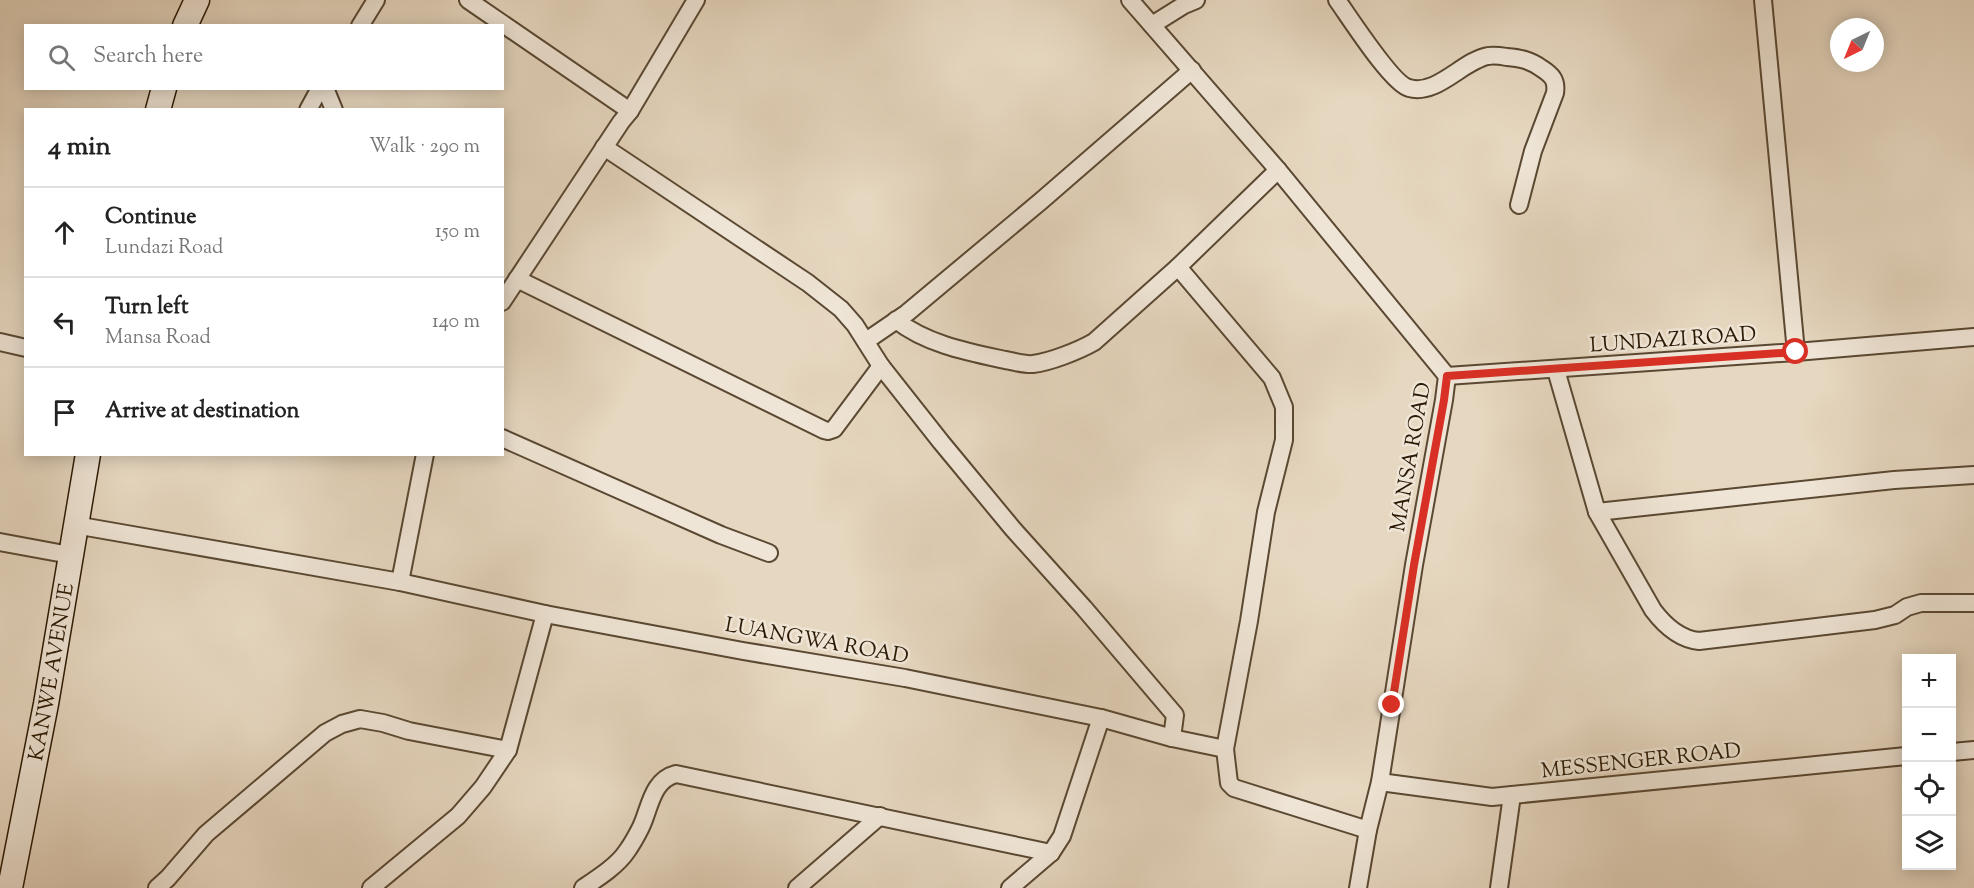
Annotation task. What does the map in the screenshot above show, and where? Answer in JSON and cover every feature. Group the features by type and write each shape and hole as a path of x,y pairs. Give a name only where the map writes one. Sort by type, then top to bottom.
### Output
{"main road":[{"path":"186,24 196,0"},
{"path":"159,108 163,90"},
{"name":"KANWE AVENUE","path":"10,888 46,704 88,456"}],"street":[{"path":"361,24 376,0"},
{"path":"468,0 503,24"},
{"path":"504,299 630,111 696,0"},
{"name":"MANSA ROAD","path":"1130,0 1278,170 1447,376 1380,782 1368,830 1358,888"},
{"path":"1152,25 1196,0"},
{"path":"1337,0 1390,73 1407,88 1417,90 1429,87 1467,64 1490,55 1523,58 1554,78 1557,85 1555,93 1533,151 1519,205"},
{"path":"1763,0 1796,352"},
{"path":"504,25 630,111"},
{"path":"866,340 907,314 1192,70"},
{"path":"309,108 322,90"},
{"path":"324,90 333,108"},
{"path":"604,147 808,283 841,309 866,340 881,366 941,442 1013,529 1175,715 1172,738"},
{"path":"896,320 911,331 945,344 977,354 1031,365 1080,350 1094,342 1178,267 1278,170"},
{"path":"1178,267 1272,378 1284,408 1284,440 1266,512 1249,621 1225,749 1229,783 1234,788 1368,830"},
{"path":"517,279 828,431 834,429 881,366"},
{"name":"LUNDAZI ROAD","path":"1447,376 1556,370 1974,337"},
{"path":"0,342 24,348"},
{"path":"1556,370 1597,512 1653,610 1662,621 1687,640 1699,641 1875,620 1894,615 1907,607 1921,603 1974,603"},
{"path":"504,439 721,535 769,552"},
{"path":"400,582 425,456"},
{"path":"1597,512 1894,480 1974,475"},
{"name":"LUANGWA ROAD","path":"75,525 400,582 545,614 905,678 1101,718 1172,738 1225,749"},
{"path":"0,542 70,555"},
{"path":"371,888 458,816 483,787 508,750 545,614"},
{"path":"1010,888 1051,853 1062,836 1101,718"},
{"path":"157,888 206,834 325,733 342,724 360,719 508,750"},
{"path":"1956,752 1974,750"},
{"name":"MESSENGER ROAD","path":"1380,782 1492,797 1902,756"},
{"path":"583,888 607,871 626,853 641,826 652,796 673,774 1051,853"},
{"path":"1499,888 1512,795"},
{"path":"797,888 880,816"}],"route":[{"path":"1392,705 1447,376 1796,352"}]}
